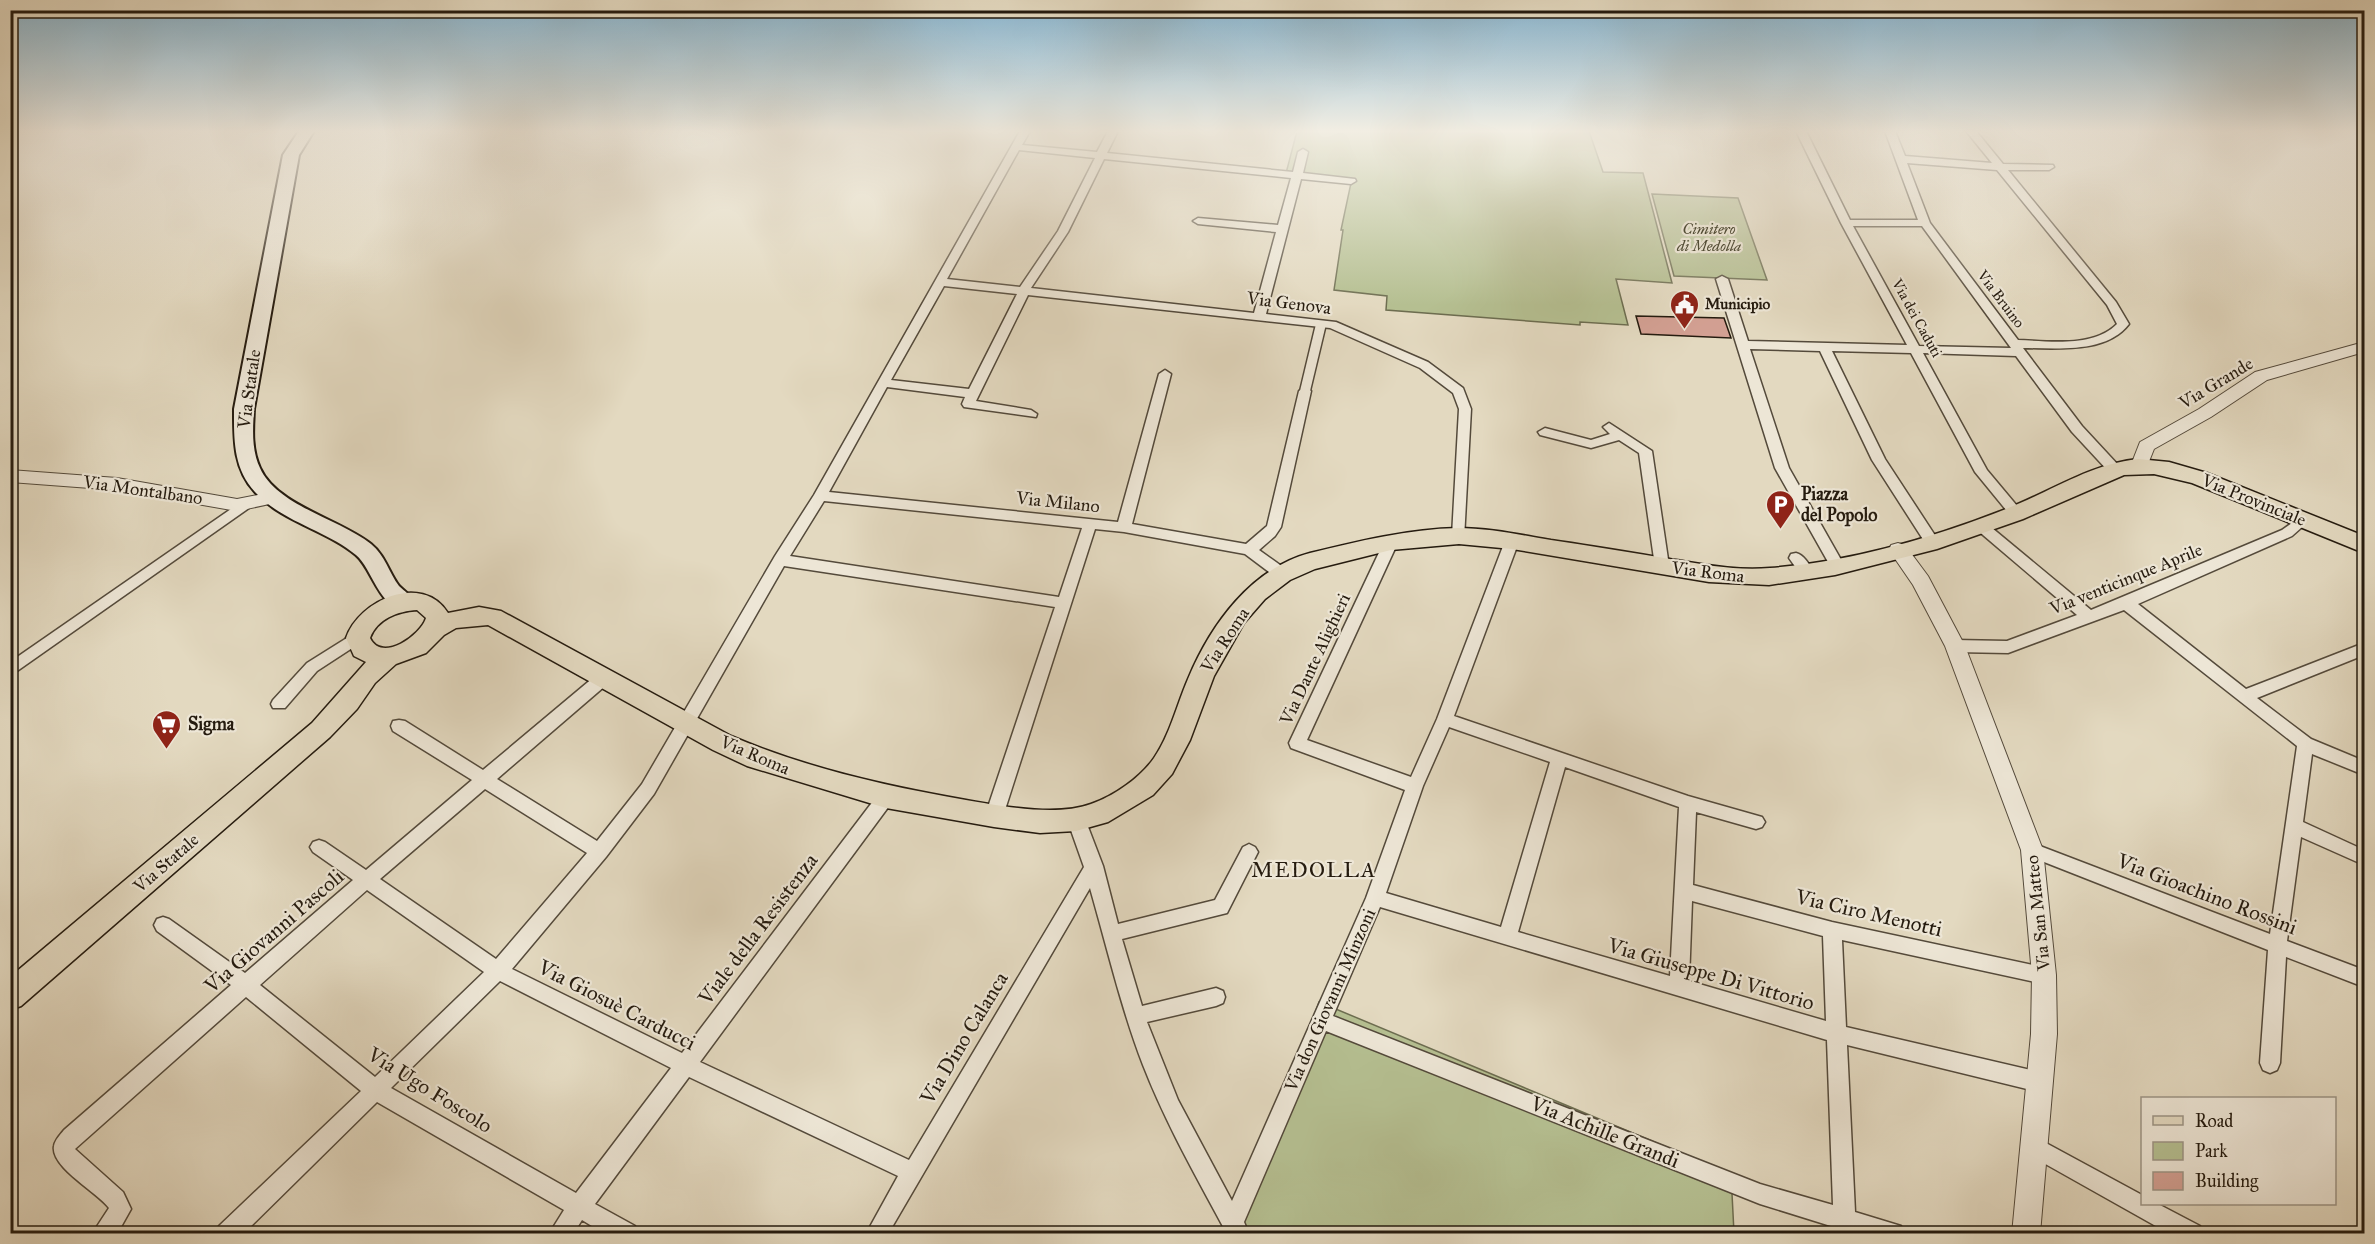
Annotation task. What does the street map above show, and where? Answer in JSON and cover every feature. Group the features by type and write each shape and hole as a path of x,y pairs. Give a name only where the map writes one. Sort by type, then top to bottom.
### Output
{"main road":[{"name":"Via Statale","path":"10,996 321,730 348,702 370,655 363,626 395,594 375,561 363,548 291,511 273,498 248,465 242,425 285,189"},
{"name":"Via Roma","path":"436,620 483,616 500,619 606,676 722,743 756,758 886,797 994,816 1040,821 1076,819 1098,814 1119,804 1143,787 1163,766 1177,741 1202,675 1219,642 1236,617 1257,593 1282,574 1340,553 1390,542 1459,536 1512,541 1743,578 1777,576 1801,565 1837,565 1981,526 2115,470 2140,465"},
{"name":"Via Provinciale","path":"2140,465 2175,470 2196,477 2364,545"},
{"path":"370,655 416,647 436,620 420,602 395,594"}],"street":[{"path":"227,1233 498,971 600,852 648,789 780,560 820,496 993,189"},
{"path":"1031,414 968,404 1026,291 1052,246 1063,232 1085,189"},
{"path":"1259,317 1293,189"},
{"name":"Via dei Caduti","path":"1829,189 1982,472 2016,513"},
{"name":"Via Bruino","path":"1912,189 1924,222 2077,429 2115,470"},
{"path":"1743,345 1917,350 2019,348 2090,341 2118,332 2123,324 2112,304 2018,189"},
{"path":"1198,221 1282,229"},
{"path":"1846,223 1924,222"},
{"path":"1722,279 1782,468 1837,565"},
{"name":"Via Genova","path":"941,282 1321,324 1343,329 1424,365 1459,391 1464,409 1459,536"},
{"path":"1249,550 1274,527 1321,324"},
{"path":"1824,347 1879,460 1931,540"},
{"name":"Via Grande","path":"2140,465 2146,446 2205,413 2261,376 2364,347"},
{"path":"1124,527 1165,374"},
{"path":"884,383 974,394"},
{"path":"1545,432 1591,444 1615,431 1645,452 1662,566"},
{"name":"Via Montalbano","path":"10,476 106,483 244,505 273,498"},
{"name":"Via Milano","path":"820,496 1124,527 1249,550 1282,574"},
{"path":"10,670 244,505"},
{"name":"Via venticinque Aprile","path":"1955,646 2008,647 2126,603 2287,533 2303,520"},
{"path":"994,816 1062,603 1090,524"},
{"path":"1981,526 2088,616"},
{"name":"Via don Giovanni Minzoni","path":"1236,1228 1321,1020 1375,898 1415,786 1445,719 1512,541"},
{"name":"Via Dante Alighieri","path":"1390,542 1297,743 1415,786"},
{"name":"Via San Matteo","path":"1898,550 1921,581 1955,646 2032,850 2044,975 2044,1034 2026,1233"},
{"path":"780,560 1062,603"},
{"path":"2126,603 2305,744 2364,768"},
{"path":"2245,696 2364,649"},
{"path":"279,704 312,667 370,655"},
{"name":"Via Giovanni Pascoli","path":"102,1233 114,1221 120,1209 116,1199 65,1155 64,1147 70,1137 606,676"},
{"path":"1445,719 1688,802 1756,822"},
{"path":"399,726 600,852"},
{"path":"2270,1063 2277,946 2305,744"},
{"path":"1507,938 1559,759"},
{"name":"Viale della Resistenza","path":"559,1233 683,1064 886,797"},
{"path":"1679,989 1688,802"},
{"path":"1076,819 1094,866 1136,1016 1152,1064 1203,1173 1236,1228"},
{"path":"2293,826 2364,858"},
{"name":"Via Giosuè Carducci","path":"319,847 498,971 683,1064 912,1172"},
{"name":"Via Gioachino Rossini","path":"2032,850 2364,979"},
{"path":"1113,933 1221,907 1249,852"},
{"name":"Via Dino Calanca","path":"876,1233 1094,866"},
{"name":"Via Ciro Menotti","path":"1684,891 1832,930 2044,975"},
{"name":"Via Giuseppe Di Vittorio","path":"1375,898 1838,1034 2039,1082"},
{"name":"Via Ugo Foscolo","path":"162,925 246,985 375,1090 627,1233"},
{"path":"1832,930 1845,1227"},
{"path":"1136,1016 1216,997"},
{"name":"Via Achille Grandi","path":"1321,1020 1845,1227 1893,1233"},
{"path":"2033,1146 2192,1233"}],"green space":[{"path":"1350,189 1647,189 1672,283 1616,279 1628,325 1580,322 1580,325 1386,310 1387,296 1334,290 1343,230 1341,230"},
{"name":"Cimitero di Medolla","path":"1652,194 1738,198 1767,280 1674,276"},
{"path":"1319,1002 1731,1174 1734,1233 1234,1234"}],"building":[{"name":"Municipio","path":"1636,316 1724,318 1731,338 1641,334"}],"place":[{"name":"Municipio","path":"1684,330"},
{"name":"Piazza del Popolo","path":"1780,530"},
{"name":"Sigma","path":"167,750"}],"district":[{"name":"MEDOLLA","path":"1314,870"}]}
